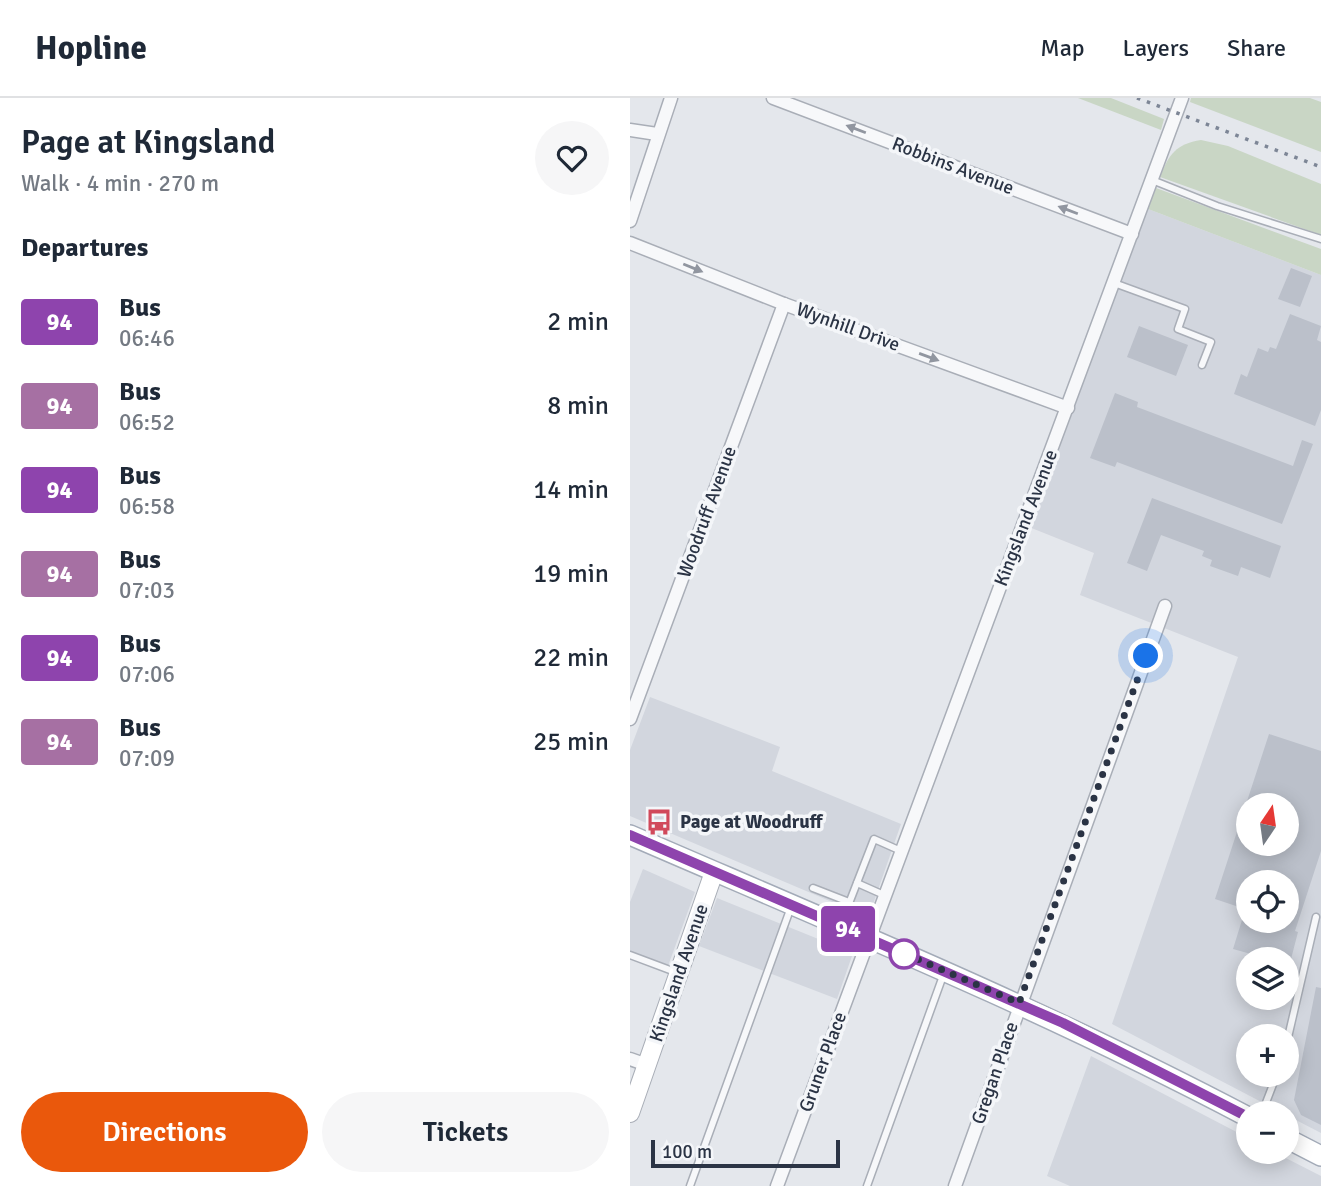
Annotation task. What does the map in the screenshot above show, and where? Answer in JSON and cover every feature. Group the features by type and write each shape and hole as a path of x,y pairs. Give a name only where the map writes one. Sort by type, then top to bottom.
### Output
{"main road":[{"path":"630,835 1019,1003 1146,1063 1236,1111"},
{"path":"1299,1145 1321,1156"}],"street":[{"path":"630,221 671,98"},
{"name":"Robbins Avenue","path":"774,98 1132,234"},
{"name":"Kingsland Avenue","path":"869,938 1182,98"},
{"path":"630,130 657,134"},
{"name":"Wynhill Drive","path":"630,243 784,304 1068,408"},
{"name":"Woodruff Avenue","path":"630,719 784,304"},
{"name":"Gregan Place","path":"955,1186 1019,1003 1165,606"},
{"name":"Kingsland Avenue","path":"630,1113 714,872"},
{"name":"Gruner Place","path":"776,1186 869,938"},
{"path":"630,1059 647,1065"}],"lane":[{"path":"1152,180 1217,206 1321,239"},
{"path":"1114,283 1185,309 1178,329 1211,342 1202,366"},
{"path":"840,926 874,839 901,851"},
{"path":"857,883 884,895"},
{"path":"813,888 849,902"},
{"path":"690,1186 791,905"},
{"path":"1291,1024 1316,917"},
{"path":"630,955 679,974"},
{"path":"867,1186 945,971"}],"shaded area":[{"path":"1148,209 1321,275 1321,1133 1299,1122 1299,1101 1260,1101 1112,1024 1238,657 1080,595 1094,553 1029,527"},
{"path":"650,697 780,747 772,771 901,824 871,910 858,913 630,816 630,750"},
{"path":"643,869 695,892 668,966 630,951 630,902"},
{"path":"717,898 848,951 852,956 837,999 699,946"},
{"path":"1091,1056 1236,1132 1236,1164 1298,1164 1321,1176 1321,1186 1070,1186 1047,1176"}],"green space":[{"path":"1078,98 1111,98 1164,119 1161,130"},
{"path":"1191,98 1310,98 1321,102 1321,152 1190,102"},
{"path":"1201,140 1228,146 1321,184 1321,235 1160,177 1174,151 1185,144"},
{"path":"1156,188 1321,249 1321,275 1148,209"}],"building":[{"path":"1291,268 1312,276 1300,307 1278,299"},
{"path":"1290,314 1321,326 1317,340 1321,342 1321,410 1315,426 1234,394 1241,374 1247,377 1258,348 1268,352 1270,347 1276,349"},
{"path":"1139,326 1188,345 1176,376 1127,357"},
{"path":"1115,393 1138,402 1137,407 1293,466 1302,440 1313,444 1282,524 1117,462 1115,467 1090,458"},
{"path":"1152,498 1281,546 1270,578 1241,567 1238,576 1210,566 1212,560 1202,556 1204,551 1161,535 1147,571 1127,563"},
{"path":"1269,734 1321,751 1321,851 1299,919 1299,870 1236,870 1236,906 1215,899 1236,835 1236,856 1299,856 1299,793 1250,793"},
{"path":"1238,933 1298,933 1294,947 1233,949"},
{"path":"1316,987 1321,988 1321,1125 1301,1115 1299,1101 1294,1100 1297,1087 1299,1087 1299,1074"}],"railway":[{"path":"1137,98 1321,167"}],"bus line":[{"name":"94","path":"630,835 1063,1023 1236,1111"}],"place":[{"name":"Page at Woodruff","path":"659,822"}],"route":[{"path":"904,954 894,949 1019,1003 1146,656"}]}
